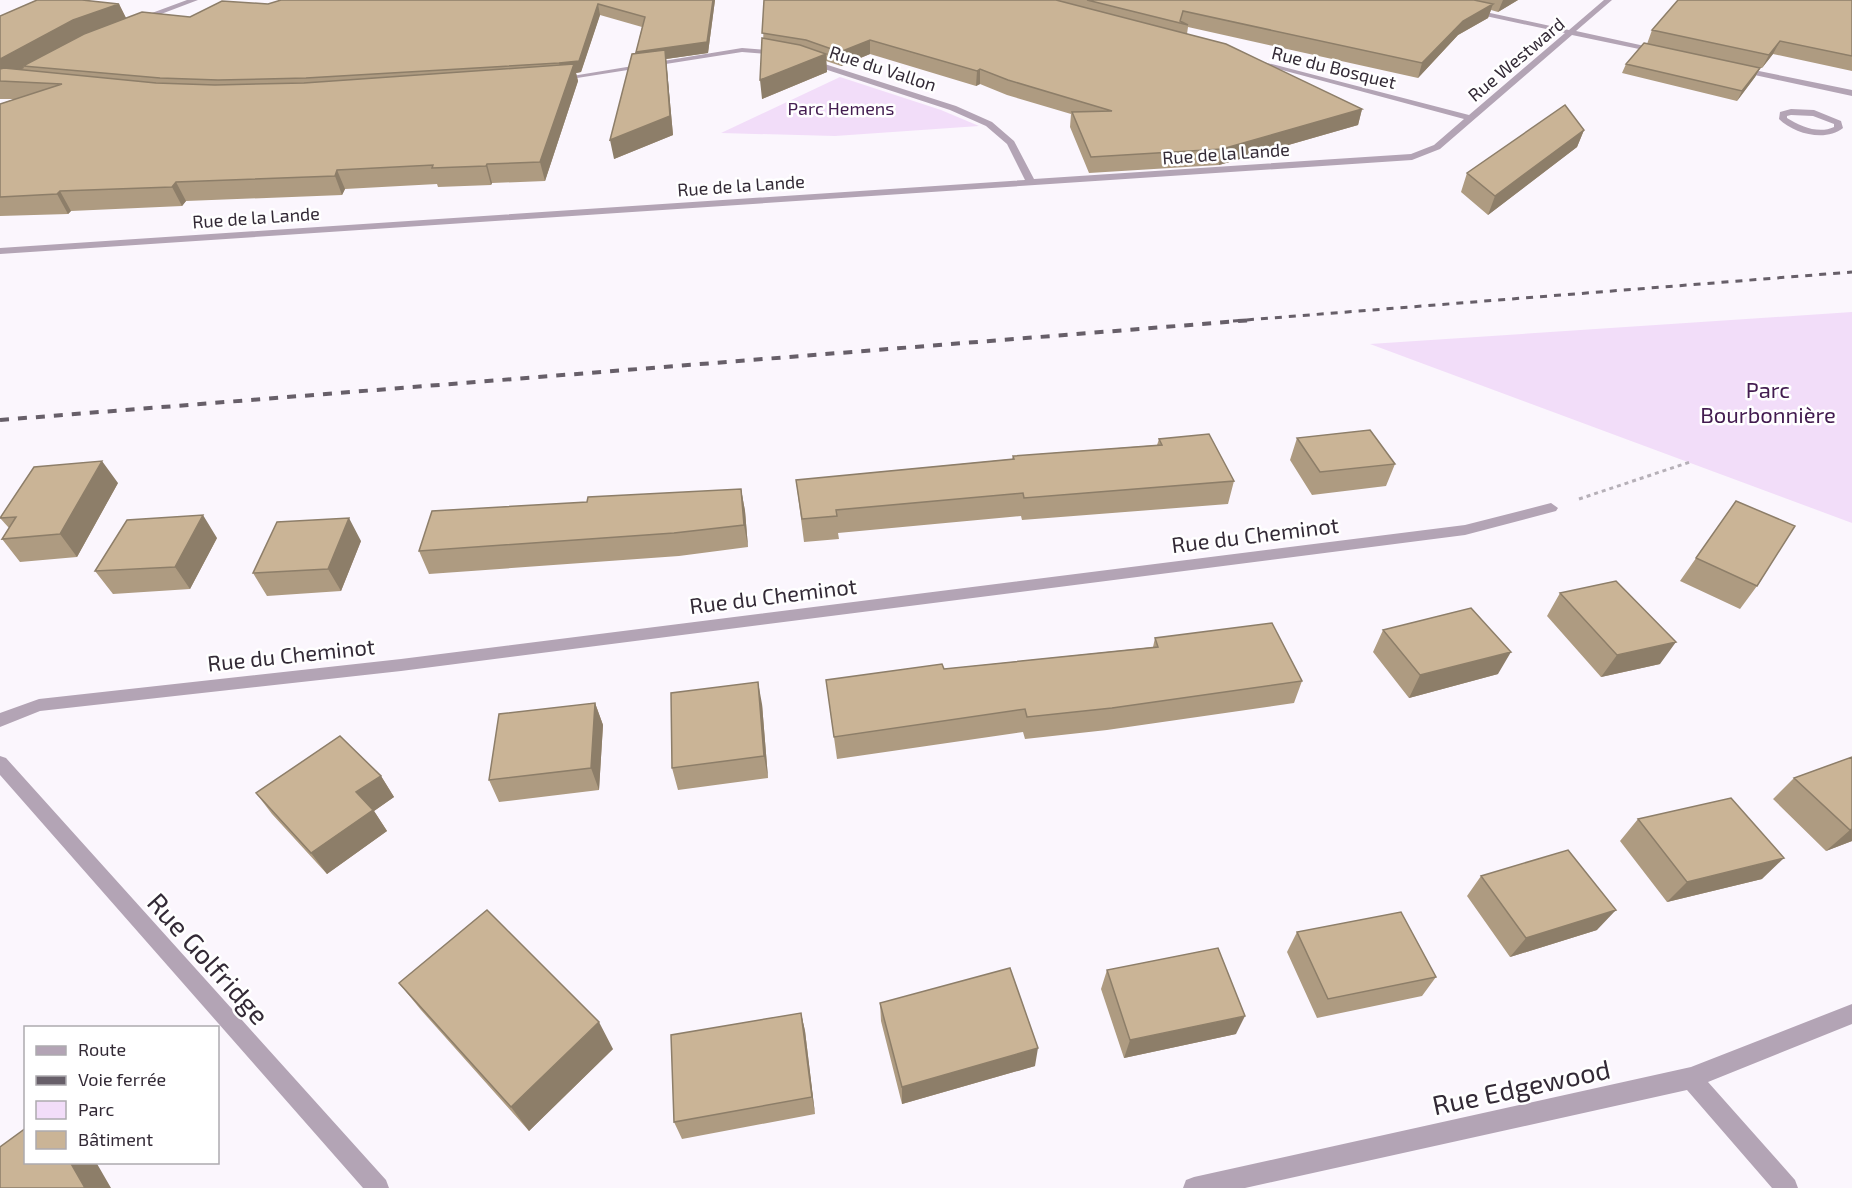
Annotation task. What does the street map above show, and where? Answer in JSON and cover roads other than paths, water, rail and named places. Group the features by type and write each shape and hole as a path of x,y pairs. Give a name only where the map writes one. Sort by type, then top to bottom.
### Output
{"street":[{"path":"173,7 185,0"},
{"path":"126,25 194,0"},
{"name":"Rue Westward","path":"1471,118 1608,0"},
{"path":"1457,7 1665,52"},
{"name":"Rue du Vallon","path":"552,80 742,50 764,50 793,56 953,108 989,124 1011,143 1031,182"},
{"name":"Rue du Bosquet","path":"1251,61 1471,118"},
{"path":"1735,68 1852,93"},
{"path":"1839,127 1832,119 1814,113 1791,111 1782,116 1790,125 1809,131 1833,132 1839,127 1852,128"},
{"name":"Rue de la Lande","path":"0,251 1412,157 1437,147 1471,118"},
{"name":"Rue du Cheminot","path":"0,720 39,705 401,665 1464,530 1551,508"},
{"name":"Rue Golfridge","path":"0,763 378,1188"},
{"name":"Rue Edgewood","path":"1194,1188 1691,1078 1852,1014"},
{"path":"1691,1078 1787,1188"}],"railway":[{"path":"1233,321 1852,272"},
{"path":"0,420 1252,320"}],"park label":[{"name":"Parc Hemens","path":"841,108"},
{"name":"Parc Bourbonnière","path":"1768,402"}]}
